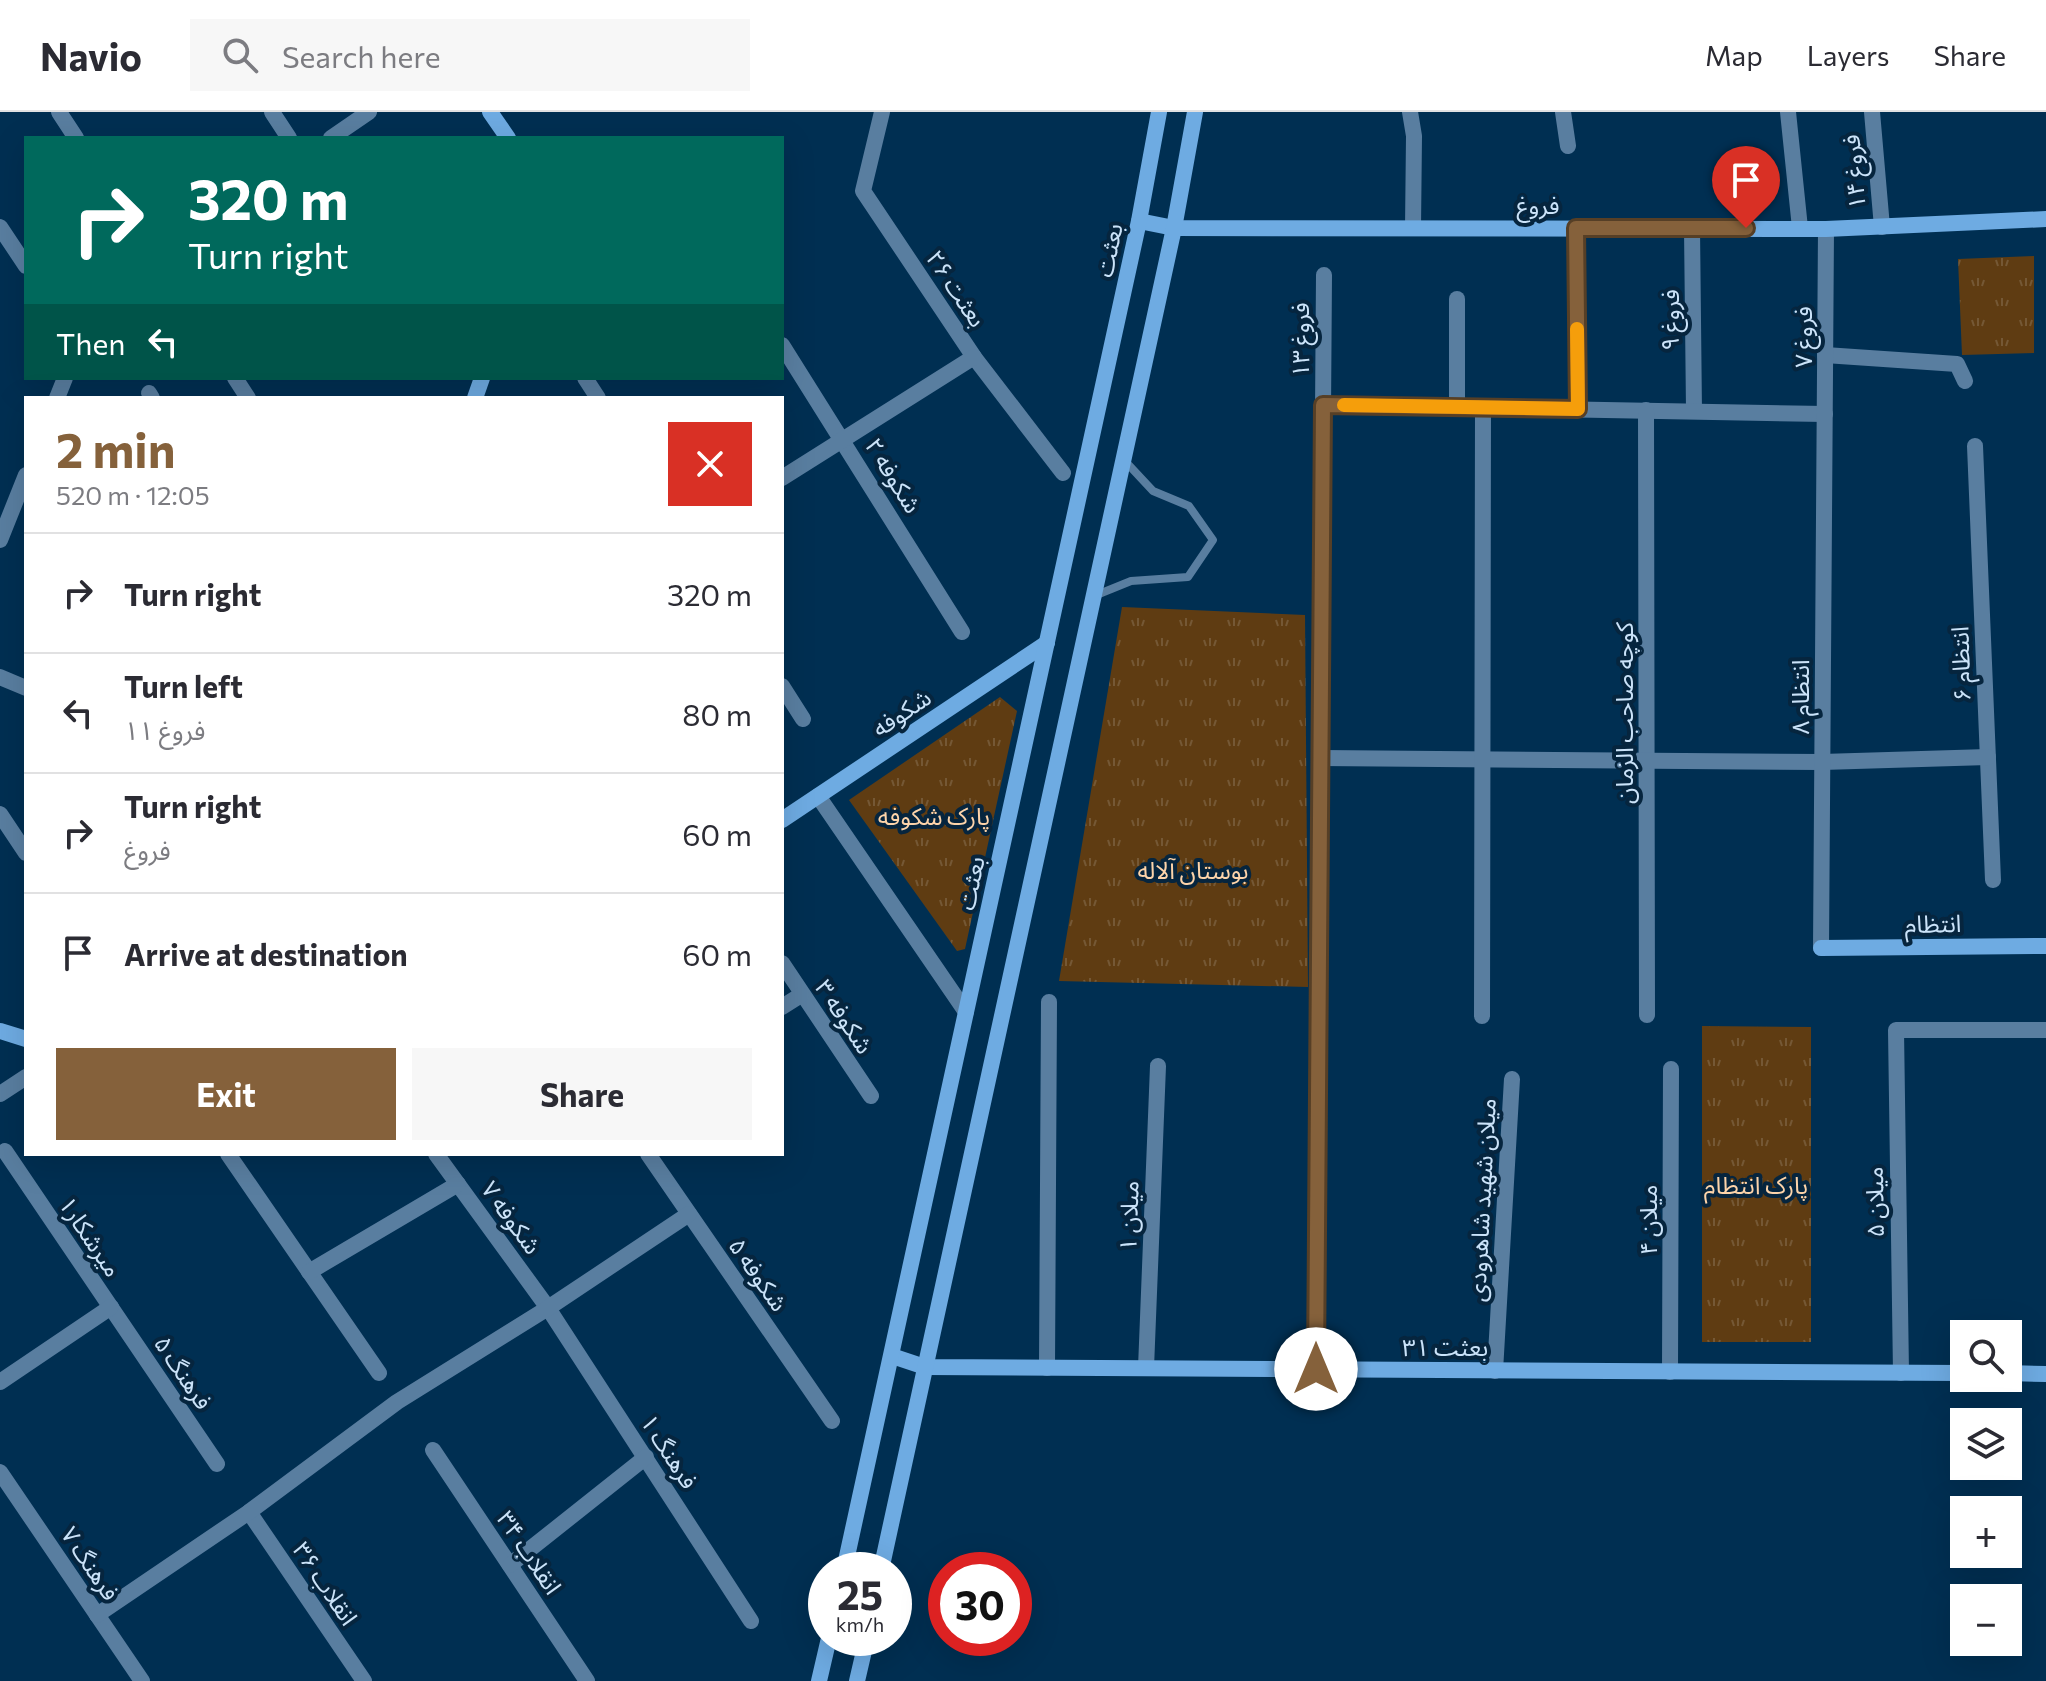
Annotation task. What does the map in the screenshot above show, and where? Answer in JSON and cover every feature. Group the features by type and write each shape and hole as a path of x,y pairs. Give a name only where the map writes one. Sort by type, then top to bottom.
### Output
{"main road":[{"path":"490,112 507,136"},
{"name":"بعثت","path":"848,1552 1139,221 1159,112"},
{"path":"885,1552 1174,228 1195,112"},
{"name":"فروغ","path":"1139,221 1174,228 1826,229 2046,219"},
{"name":"شکوفه","path":"784,819 1047,643"},
{"name":"انتظام","path":"1821,948 2046,946"},
{"path":"0,1031 24,1038"},
{"name":"بعثت ۳۱","path":"892,1356 925,1367 1950,1373"},
{"path":"2022,1373 2046,1374"},
{"path":"819,1681 825,1656"},
{"path":"857,1681 863,1656"}],"street":[{"path":"59,112 75,136"},
{"path":"272,112 288,136"},
{"path":"334,136 369,112"},
{"name":"بعثت ۲۶","path":"882,112 863,191 974,357 1063,473"},
{"path":"1410,112 1414,136 1413,228"},
{"path":"1563,112 1568,146"},
{"path":"1788,112 1800,228"},
{"name":"فروغ ۱۴","path":"1872,112 1882,227"},
{"path":"0,227 24,263"},
{"path":"1576,228 1578,409"},
{"name":"فروغ ۹","path":"1692,228 1694,411"},
{"name":"فروغ ۷","path":"1825,446 1826,229"},
{"name":"فروغ ۱۳","path":"1316,1369 1324,275"},
{"path":"1457,299 1457,407"},
{"name":"شکوفه ۲","path":"784,348 962,632"},
{"path":"1825,355 1957,364 1965,381"},
{"path":"784,477 974,357"},
{"path":"1323,405 1825,414"},
{"path":"1482,1016 1483,407"},
{"name":"کوچه صاحب الزمان","path":"1646,410 1647,1015"},
{"name":"انتظام ۸","path":"1821,948 1825,446"},
{"name":"انتظام ۶","path":"1975,446 1993,880"},
{"path":"0,540 24,480"},
{"path":"0,677 24,687"},
{"path":"784,689 803,719"},
{"path":"1320,758 1822,762 1988,757"},
{"path":"818,796 966,1012"},
{"path":"0,814 24,850"},
{"name":"شکوفه ۳","path":"784,966 871,1096"},
{"path":"784,1006 801,995"},
{"path":"1047,1368 1049,1002"},
{"name":"میلان ۵","path":"1901,1373 1896,1030 2046,1030"},
{"name":"میلان ۱","path":"1146,1368 1158,1066"},
{"name":"میلان ۴","path":"1670,1372 1671,1069"},
{"path":"0,1094 24,1078"},
{"name":"میلان شهید شاهرودی","path":"1495,1371 1512,1079"},
{"name":"میرشکار۱","path":"5,1151 111,1307"},
{"path":"229,1156 379,1373"},
{"name":"شکوفه ۷","path":"437,1156 548,1308"},
{"name":"شکوفه ۵","path":"649,1156 832,1421"},
{"path":"309,1272 458,1184"},
{"path":"97,1615 249,1512 397,1402 548,1308 689,1214"},
{"path":"0,1382 111,1307"},
{"name":"فرهنگ ۵","path":"111,1307 217,1464"},
{"name":"فرهنگ ۱","path":"548,1308 751,1621"},
{"name":"انقلاب ۳۴","path":"433,1450 587,1681"},
{"path":"510,1565 646,1457"},
{"name":"فرهنگ ۷","path":"0,1472 142,1681"},
{"name":"انقلاب ۳۶","path":"249,1512 364,1681"}],"lane":[{"path":"1093,596 1131,581 1188,577 1213,540 1189,506 1153,491 1123,459"}],"green space":[{"path":"2034,256 2034,353 1962,355 1958,259"},
{"name":"بوستان آلاله","path":"1122,607 1305,615 1308,987 1059,981"},
{"name":"پارک شکوفه","path":"1000,697 1017,711 965,949 957,951 849,800"},
{"name":"پارک انتظام","path":"1702,1026 1811,1027 1811,1342 1702,1342"}],"slow traffic":[{"path":"1344,405 1578,409 1577,329"}],"route":[{"path":"1316,1369 1323,405 1578,409 1576,228 1746,228"}]}
